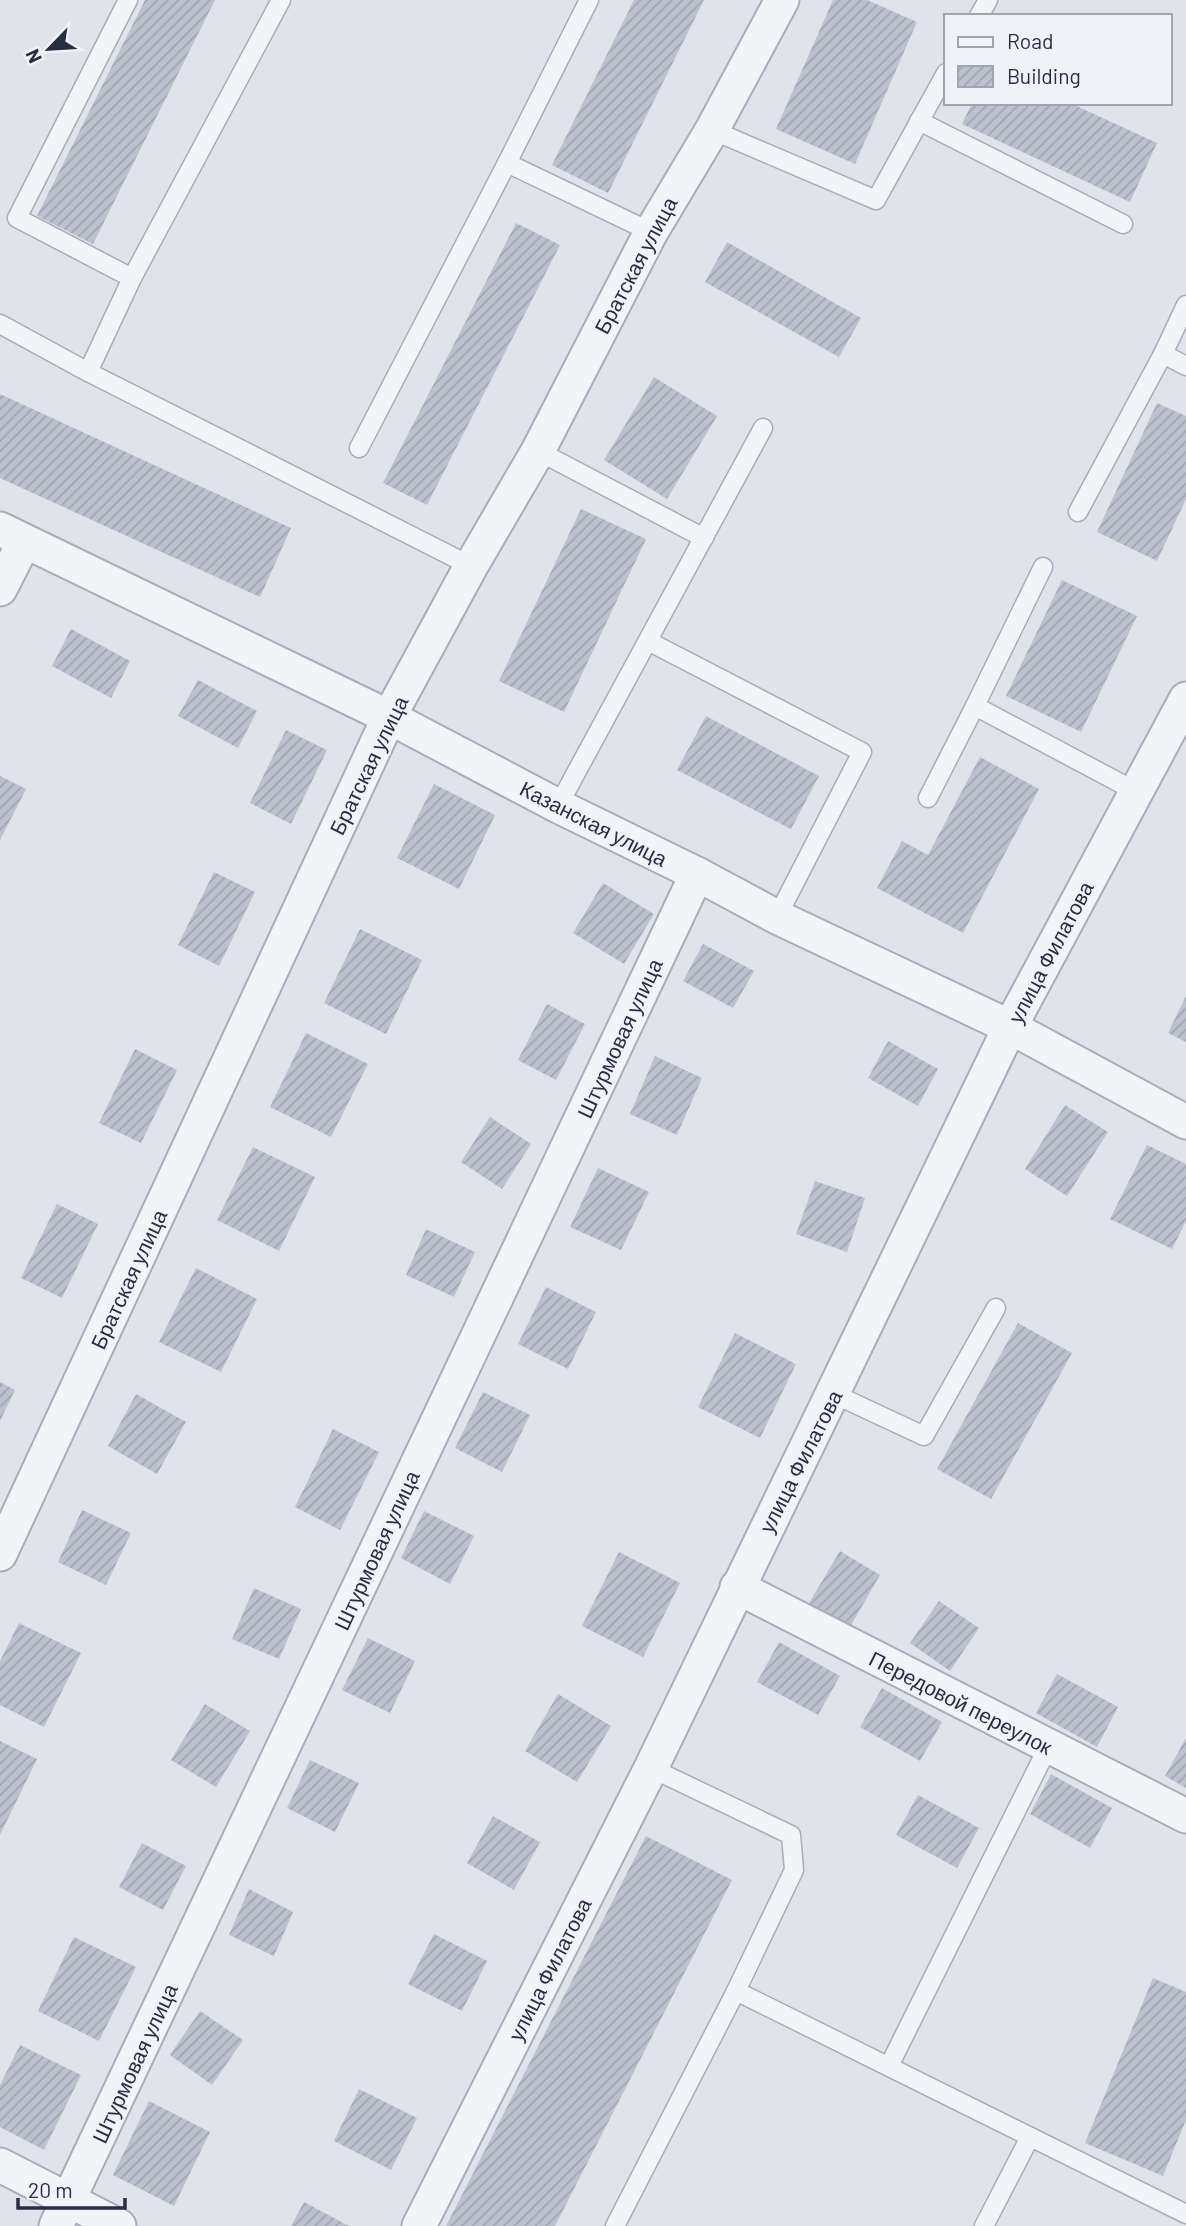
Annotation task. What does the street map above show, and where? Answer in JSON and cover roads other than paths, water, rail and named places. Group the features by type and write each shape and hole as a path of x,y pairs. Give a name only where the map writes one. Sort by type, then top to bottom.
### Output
{"street":[{"name":"Братская улица","path":"0,1554 389,717 471,566 538,451 651,232 712,130 782,0"},
{"path":"0,589 12,535"},
{"name":"Казанская улица","path":"12,535 389,717 777,917 1010,1027 1186,1122"},
{"name":"улица Филатова","path":"419,2226 650,1768 1010,1027 1186,699"},
{"name":"Штурмовая улица","path":"62,2214 697,874"},
{"name":"Передовой переулок","path":"737,1587 1186,1816"},
{"path":"0,2165 62,2214 119,2226"}],"lane":[{"path":"128,0 17,218 132,278"},
{"path":"88,372 132,278 281,0"},
{"path":"359,448 589,0"},
{"path":"712,130 876,200 944,77"},
{"path":"919,121 1122,224"},
{"path":"507,163 651,232"},
{"path":"1078,512 1163,354 1186,305"},
{"path":"0,324 88,372 471,566"},
{"path":"1163,354 1186,366"},
{"path":"558,806 763,428"},
{"path":"538,451 704,538"},
{"path":"928,798 1043,567"},
{"path":"648,641 862,752 777,917"},
{"path":"975,706 1135,791"},
{"path":"834,1394 924,1436 996,1308"},
{"path":"888,2066 1048,1747"},
{"path":"615,2226 736,1991 794,1870 791,1835 650,1768"},
{"path":"736,1991 1186,2214"},
{"path":"984,2226 1030,2137"}]}
